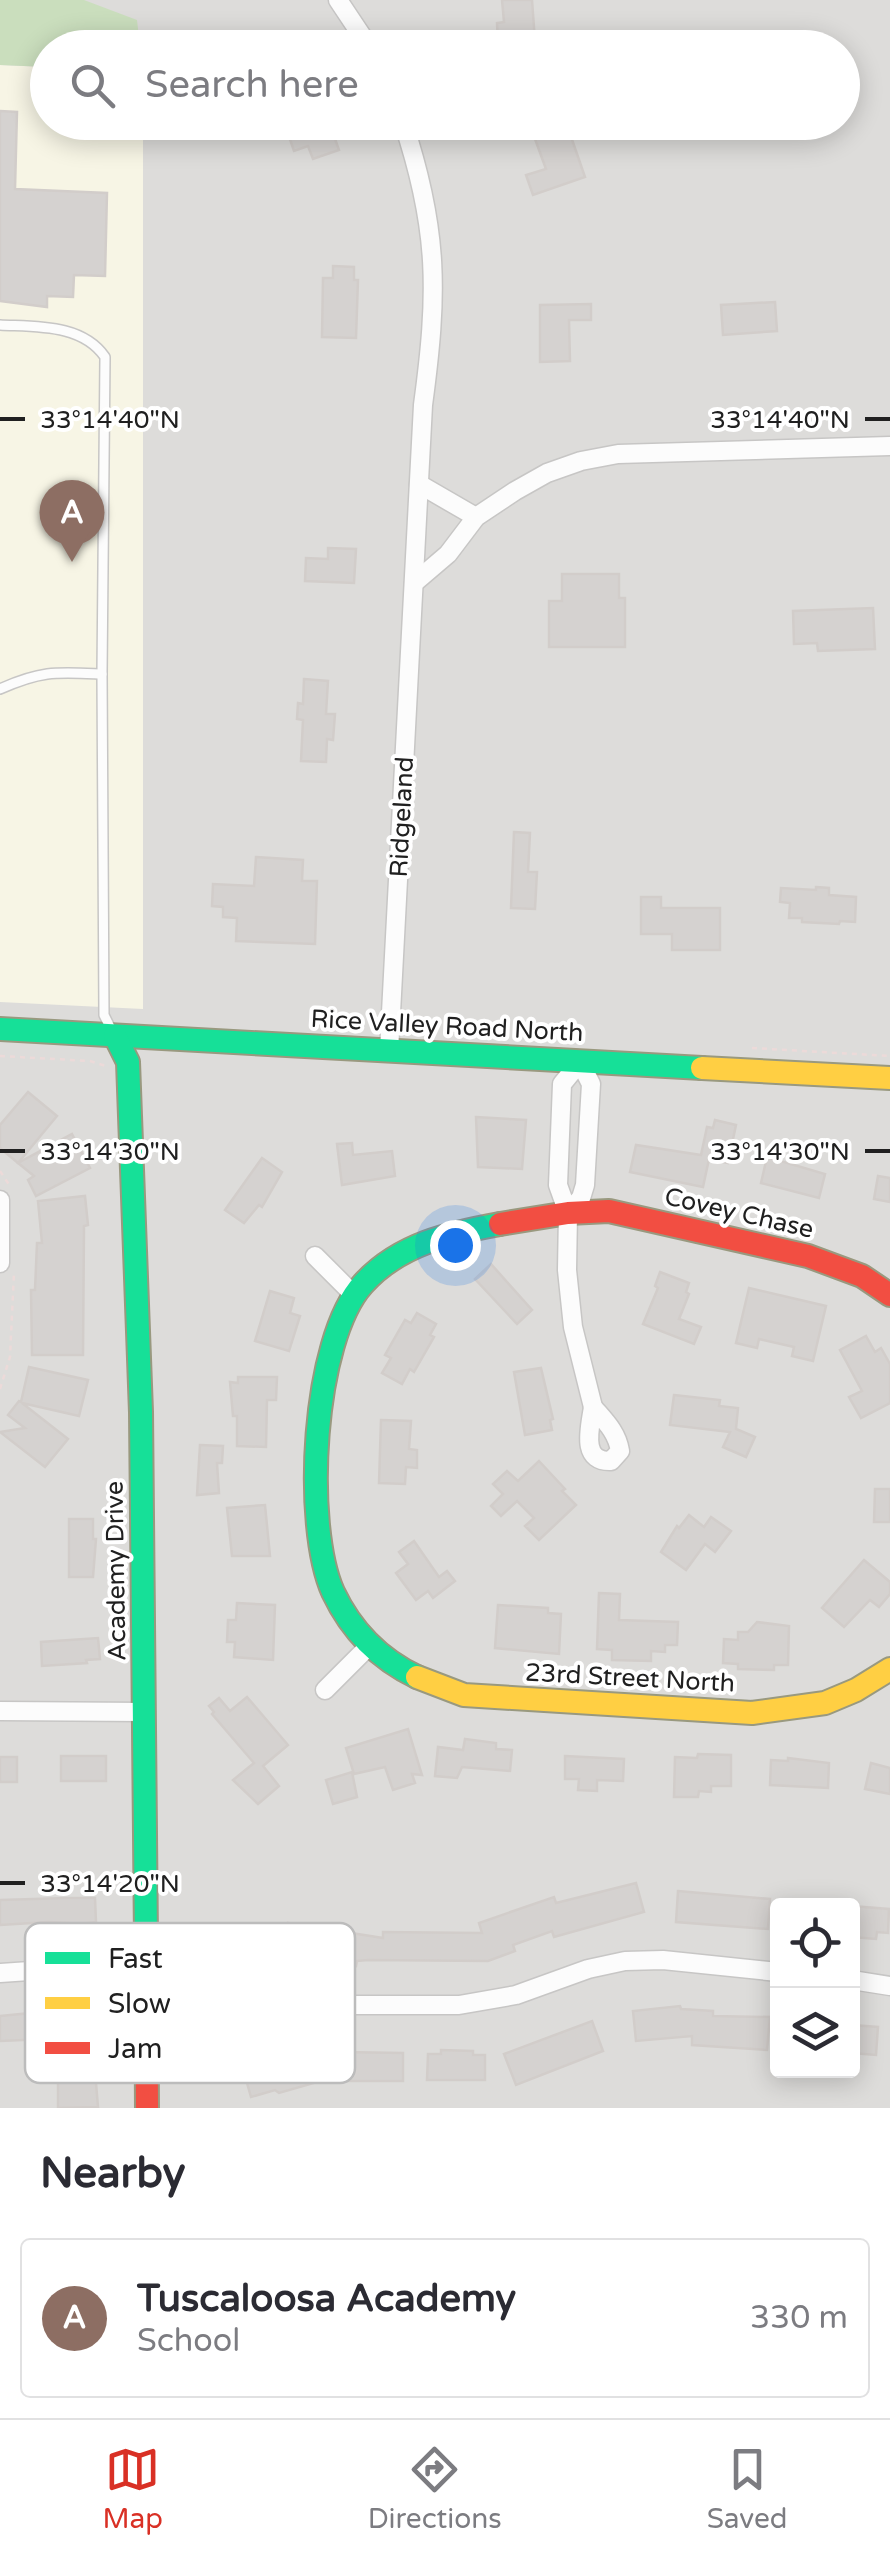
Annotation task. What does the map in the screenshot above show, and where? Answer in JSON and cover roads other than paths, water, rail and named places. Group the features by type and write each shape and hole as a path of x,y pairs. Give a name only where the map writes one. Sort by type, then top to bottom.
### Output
{"street":[{"path":"338,0 358,30"},
{"name":"Ridgeland","path":"389,1050 419,484 435,270 425,193 409,140"},
{"path":"414,582 448,554 476,517 547,473 581,460 618,454 890,446"},
{"path":"419,484 476,517"},
{"name":"Rice Valley Road North","path":"0,1030 890,1078"},
{"name":"Academy Drive","path":"115,1036 128,1062 142,1412 146,1923"},
{"path":"568,1213 581,1198 584,1185 592,1084 580,1062 562,1084 558,1185 568,1213 572,1327 593,1407"},
{"path":"7,1197 7,1263"},
{"name":"Covey Chase","path":"368,1648 330,1583 319,1547 319,1396 328,1358 354,1296 399,1255 449,1233 568,1213 609,1211 808,1256 862,1276 890,1295"},
{"path":"315,1256 354,1296"},
{"path":"325,1690 368,1648"},
{"name":"23rd Street North","path":"368,1648 428,1684 464,1695 752,1713 790,1712 826,1705 860,1690 890,1669"},
{"path":"0,1710 144,1712"},
{"path":"355,2006 478,2003 625,1961 663,1960 770,1971"},
{"path":"0,1973 25,1971"},
{"path":"860,1981 890,1986"},
{"name":"Academy Drive","path":"147,2083 147,2108"}],"lane":[{"path":"0,325 56,328 94,341 105,357 104,1015 115,1036"},
{"path":"0,689 48,672 102,674"}],"place":[{"name":"Tuscaloosa Academy","path":"72,562"}]}
